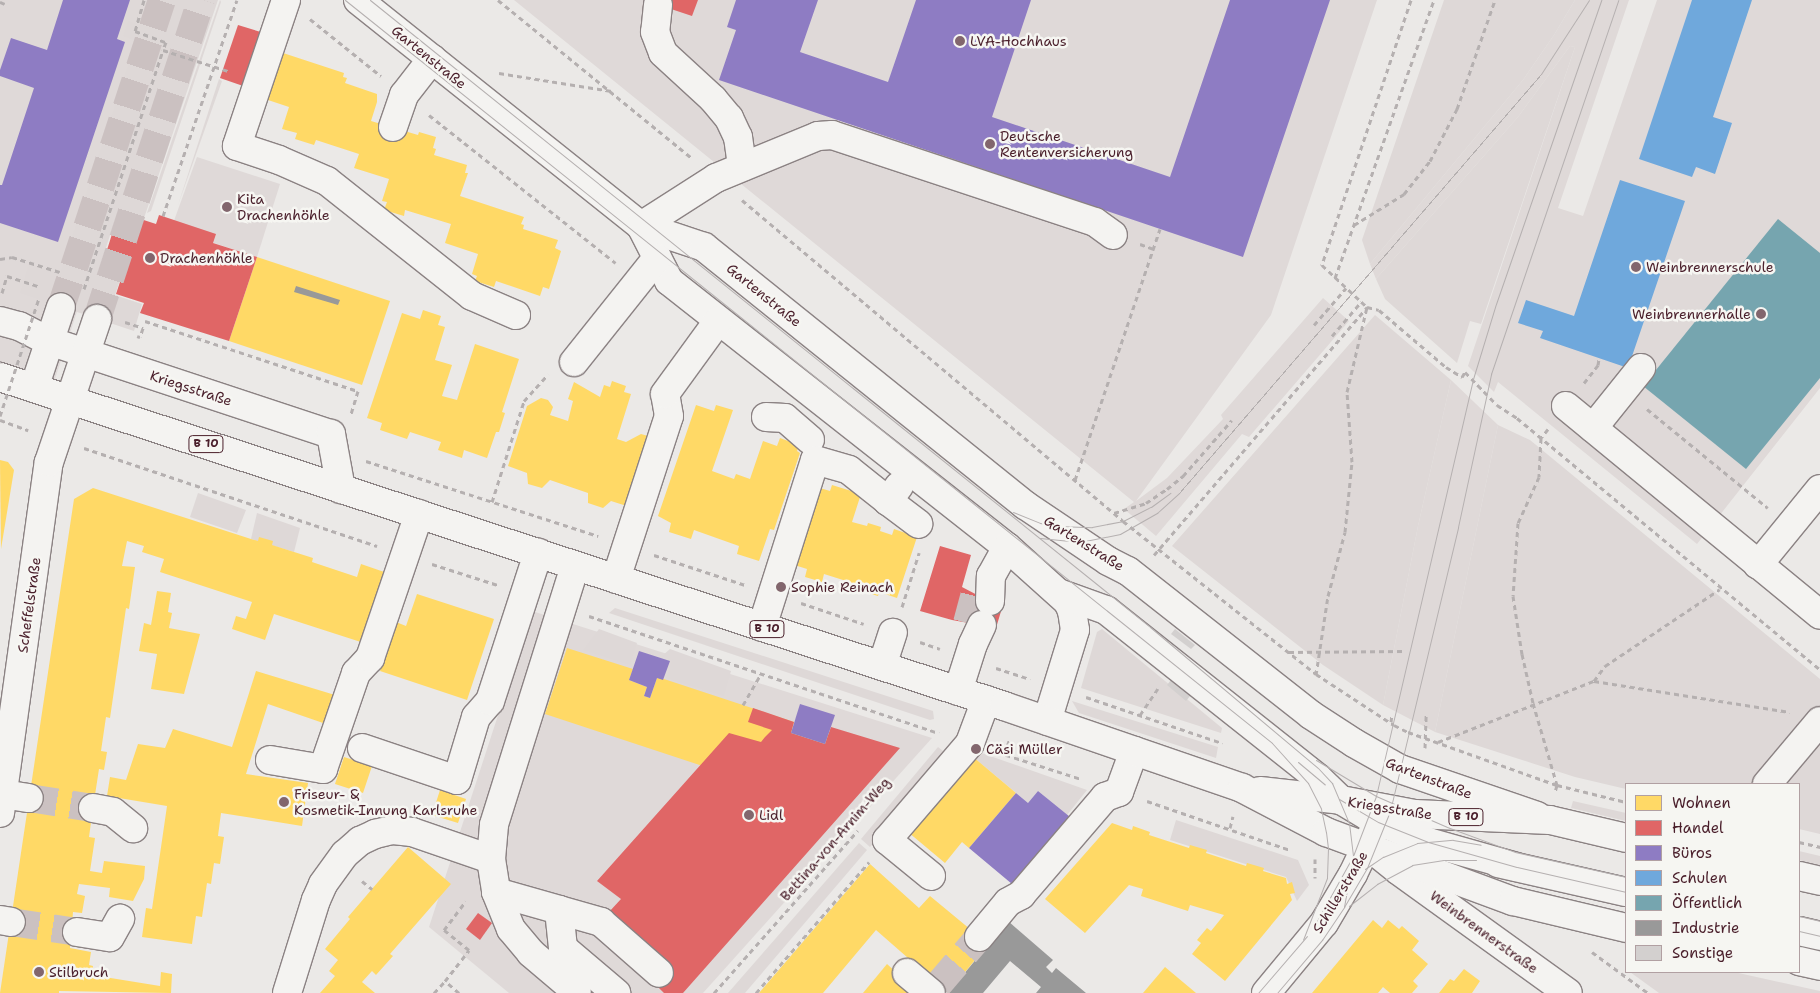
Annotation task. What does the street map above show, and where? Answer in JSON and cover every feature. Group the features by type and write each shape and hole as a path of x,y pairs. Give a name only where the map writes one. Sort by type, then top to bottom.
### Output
{"street":[{"path":"286,0 237,146 279,160 327,181 472,296 516,315"},
{"name":"Gartenstraße","path":"358,0 641,226 704,247 1025,505 1108,561 1128,571 1294,704 1354,744 1400,769 1550,820"},
{"path":"658,5 655,32 663,52 713,99 729,118 738,137 742,167"},
{"path":"393,128 404,95 432,59"},
{"path":"641,226 716,178 818,136 832,135 1095,222 1113,235"},
{"name":"Gartenstraße","path":"641,226 669,281 1007,547 1061,594 1072,611 1075,630 1047,721"},
{"path":"574,362 657,258"},
{"path":"34,388 49,341 50,303"},
{"name":"Kriegsstraße","path":"1,308 19,326 49,341 331,434 341,489"},
{"name":"Scheffelstraße","path":"11,802 49,462 97,319"},
{"path":"616,579 669,416 665,394 718,321"},
{"path":"1593,428 1641,368"},
{"name":"B 10","path":"0,377 986,700 1242,788 1326,832 1370,849 1406,868 1513,901 1625,928"},
{"path":"807,390 776,417 810,440"},
{"path":"1566,406 1820,615"},
{"path":"762,627 816,460 849,470 918,524"},
{"path":"888,501 911,471"},
{"path":"1758,565 1820,489"},
{"path":"270,760 323,769 356,673 370,658 419,514"},
{"path":"958,691 980,611 1007,547"},
{"path":"362,748 457,780 476,717 490,701 538,554"},
{"path":"575,566 494,825 491,859 496,892 511,929 531,953 577,992"},
{"path":"1061,594 1106,610 1318,778 1341,800"},
{"path":"882,666 893,634"},
{"path":"931,876 887,840 970,744 986,700"},
{"path":"1768,783 1819,723"},
{"path":"979,937 1008,902 1021,895 1105,797 1119,792 1134,751"},
{"name":"Kriegsstraße","path":"1242,788 1341,800 1380,815 1550,820 1625,838"},
{"path":"93,808 113,812 133,828"},
{"path":"1380,815 1428,842 1517,867 1625,892"},
{"name":"Schillerstraße","path":"1266,993 1324,923 1370,849 1380,815"},
{"path":"287,993 316,900 323,884 341,858 360,841 375,834 392,830 412,832 491,859"},
{"path":"1406,868 1456,859 1517,867"},
{"name":"Weinbrennerstraße","path":"1406,868 1568,992"},
{"path":"1800,876 1820,882"},
{"path":"496,892 600,922 659,973"},
{"path":"559,910 563,948 616,993"},
{"path":"77,932 110,937 120,919"},
{"path":"1800,931 1820,936"},
{"path":"1800,961 1820,966"},
{"path":"907,973 933,990"}],"path":[{"path":"84,292 166,42 135,31 145,0"},
{"path":"163,216 237,0"},
{"path":"498,0 716,178 1114,513 1316,674 1391,722 1427,739 1557,785 1625,802"},
{"path":"1411,0 1322,265 1367,307 1379,310 1446,367 1462,376 1465,372 1497,405 1517,418 1720,589 1820,670"},
{"path":"1335,278 1434,0"},
{"path":"1354,225 1404,194 1430,161 1457,109 1495,0"},
{"path":"0,2 5,4"},
{"path":"308,18 638,282"},
{"path":"163,50 228,71"},
{"path":"490,72 612,92"},
{"path":"1075,480 1160,229"},
{"path":"0,259 12,257 60,272"},
{"path":"1,308 7,276 24,282"},
{"path":"1314,325 1346,288"},
{"path":"1332,336 1362,302"},
{"path":"0,416 50,303"},
{"path":"1159,549 1367,307"},
{"path":"1316,674 1328,596 1345,532 1352,462 1347,392 1367,307"},
{"path":"145,321 358,390 348,422"},
{"path":"135,325 143,328 140,337"},
{"path":"492,502 524,401 562,359 574,362"},
{"path":"1599,359 1598,365 1624,390 1790,526"},
{"path":"1114,513 1146,502 1178,480 1232,420"},
{"path":"1250,431 1256,436"},
{"path":"1540,438 1539,477 1518,522 1513,596 1522,654 1533,703 1557,785"},
{"path":"56,439 524,594"},
{"path":"893,634 926,531 918,524"},
{"path":"1594,681 1605,666 1720,589"},
{"path":"562,606 760,675 942,734 936,741"},
{"path":"1289,652 1405,650"},
{"path":"1004,754 1019,711 1036,674"},
{"path":"743,705 760,675"},
{"path":"1438,742 1533,703 1594,681 1798,714 1819,723"},
{"path":"1140,715 1162,683"},
{"path":"1391,722 1392,714"},
{"path":"1423,757 1427,739 1426,714"},
{"path":"970,744 1298,852"},
{"name":"Bettina-von-Arnim-Weg","path":"714,993 860,828"},
{"path":"756,993 887,840"},
{"path":"1800,842 1820,847"},
{"path":"1306,855 1353,874"},
{"path":"434,993 469,950 444,930 470,897 496,892"},
{"path":"1588,949 1648,993"},
{"path":"445,981 459,993"}],"shaded area":[{"path":"0,0 179,0 52,388 0,371"},
{"path":"149,0 218,0 144,218 118,211 98,272 120,280 115,295 142,304 134,331 20,293 29,264 60,274 136,41 123,36 128,21 141,25"},
{"path":"220,0 221,2 151,211 147,213"},
{"path":"514,0 1377,0 1271,315 1136,501 1167,478 1223,419 1221,415 1323,298 1349,321 1249,437 1242,434 1156,536 1124,509 1134,502"},
{"path":"1444,0 1575,0 1523,80 1370,264 1362,240"},
{"path":"1575,0 1629,0 1558,208 1583,216 1657,0 1820,0 1820,388 1697,544 1498,382 1494,392 1468,366 1575,47 1570,46 1518,117 1376,279 1370,264 1523,80"},
{"path":"1570,46 1575,47 1481,324 1470,321 1457,363 1385,299 1376,279 1518,117"},
{"path":"219,79 222,81 178,205"},
{"name":"Kita Drachenhöhle","path":"197,157 280,184 257,257 171,229"},
{"path":"1375,315 1451,380 1418,526 1383,705 1323,665 1172,546"},
{"path":"1451,380 1498,425 1435,732 1383,705 1418,526"},
{"path":"1498,425 1530,440 1820,679 1820,834 1800,829 1800,783 1625,783 1625,789 1575,777 1435,732"},
{"path":"198,493 246,510 237,533 190,517"},
{"path":"257,513 300,528 294,552 251,539"},
{"path":"615,608 933,711 934,719 930,720 609,613"},
{"path":"532,611 932,738 703,993 509,993 429,927"},
{"path":"599,629 637,643 630,665 583,650"},
{"path":"1102,629 1222,728 1221,733 1081,688 1097,632"},
{"path":"670,649 731,671 724,696 666,678 672,661 662,656"},
{"path":"1072,701 1218,747 1216,758 1079,713"},
{"path":"938,747 948,755 870,847 861,839"},
{"path":"973,750 1087,790 1067,815 1038,791 1028,803 972,756"},
{"path":"1573,801 1625,813 1625,821 1571,808"},
{"path":"1176,820 1298,860 1309,885 1297,901 1286,877 1170,840"},
{"path":"859,843 867,850 745,993 728,993"},
{"path":"1800,851 1820,856 1820,865 1800,860"},
{"path":"1631,973 1739,973 1820,991 1820,993 1659,993"}],"building: Wohnen":[{"path":"277,51 344,73 343,77 347,78 345,83 377,94 377,102 371,121 418,135 419,132 436,137 433,148 436,149 434,155 467,165 465,173 468,173 460,196 524,217 521,224 524,225 523,229 558,240 555,248 561,251 549,289 543,287 540,296 496,281 494,287 475,281 477,276 472,274 478,254 445,243 451,224 405,210 404,216 384,210 387,202 382,201 389,179 354,168 359,154 316,140 314,145 295,139 297,133 282,129 289,107 262,98"},
{"path":"257,257 390,301 362,385 229,341"},
{"path":"423,310 441,316 438,325 445,327 435,360 452,365 442,396 457,400 475,344 519,359 502,412 505,413 499,432 496,432 487,458 464,450 462,458 438,450 441,442 410,432 407,439 380,430 382,423 367,418 402,313 420,319"},
{"path":"612,381 626,386 624,392 631,394 617,439 626,442 641,434 648,436 651,445 633,508 611,501 603,508 588,503 588,493 550,480 542,488 528,484 527,473 508,466 527,406 541,398 548,400 553,407 550,415 568,421 573,401 568,399 574,382 600,397 604,385 610,387"},
{"path":"696,405 714,411 716,405 733,410 712,471 734,479 736,474 750,479 763,441 777,446 780,438 799,445 797,451 800,453 774,530 770,529 759,561 737,554 739,546 694,530 691,539 669,532 671,523 658,516"},
{"path":"0,460 8,462 14,470 1,549"},
{"path":"832,485 861,494 852,522 867,526 868,523 881,527 880,531 892,535 894,529 917,537 897,598 879,592 878,596 858,590 859,585 824,574 822,582 805,577 807,569 788,563 820,488 830,491"},
{"path":"93,488 251,539 258,541 259,537 273,541 272,545 313,558 312,562 357,577 361,564 390,574 367,644 274,614 265,640 232,629 236,616 246,619 252,602 160,572 164,559 142,552 144,546 127,541 122,566 135,567 129,609 126,608 110,718 106,717 101,751 107,752 104,770 99,769 93,808 89,837 95,838 90,871 102,873 104,861 145,866 144,879 133,901 109,897 110,888 79,884 77,894 85,896 82,913 73,912 70,948 91,952 89,965 93,966 92,975 160,986 161,972 172,974 171,993 59,991 59,993 0,993 74,499"},
{"path":"157,591 171,593 168,612 172,613 169,628 200,634 184,694 151,689 157,654 139,651 144,623 151,625"},
{"path":"417,594 494,619 467,700 380,671 396,622 406,626"},
{"path":"567,648 633,669 629,680 647,687 644,696 650,698 657,678 664,679 794,722 791,733 825,744 828,734 886,753 836,810 545,714"},
{"path":"256,671 335,695 326,724 268,704 246,774 308,783 302,826 221,813 218,836 224,837 220,864 214,863 211,884 207,883 202,917 196,916 192,944 142,937 146,908 152,909 167,806 107,796 110,777 126,780 138,744 165,748 173,729 232,747"},
{"path":"972,756 1016,793 969,848 962,842 945,863 908,832"},
{"path":"344,757 372,766 363,793 335,784"},
{"path":"440,790 466,799 458,823 432,815"},
{"path":"1112,823 1132,830 1133,826 1150,832 1149,835 1189,848 1190,845 1207,850 1206,853 1246,866 1247,863 1264,868 1263,871 1286,878 1287,884 1292,882 1295,893 1290,894 1292,900 1225,981 1192,954 1201,943 1197,940 1207,928 1211,931 1224,915 1190,905 1188,911 1141,896 1143,889 1129,885 1085,933 1045,899"},
{"path":"408,847 451,884 390,954 393,956 376,975 372,971 362,982 375,993 320,993 335,976 329,971 338,960 325,949 350,919 348,917"},
{"path":"870,864 919,908 930,896 988,944 948,993 876,930 823,993 759,993"},
{"path":"1373,920 1382,928 1388,920 1399,929 1402,926 1419,941 1412,950 1428,964 1413,981 1418,986 1412,993 1390,993 1383,987 1378,993 1312,993"},
{"path":"887,964 919,993 863,993"},
{"path":"1165,967 1196,993 1143,993"},
{"path":"1464,969 1480,981 1472,993 1439,993 1450,979 1454,981"}],"building: Handel":[{"path":"644,0 698,0 692,16"},
{"path":"238,25 264,33 246,87 220,78"},
{"path":"119,212 156,224 159,215 216,234 213,243 257,257 229,341 140,313 144,303 116,294 121,279 100,272"},
{"path":"940,546 971,555 962,587 1002,608 996,628 952,620 920,611"},
{"name":"Lidl","path":"753,708 794,722 791,733 825,744 831,727 900,748 683,993 664,993 652,981 609,912 621,899 597,881 729,733 761,742 772,730 748,722"},
{"path":"478,913 492,923 480,940 466,929"}],"building: Büros":[{"path":"63,0 130,0 117,39 125,42 58,242 0,223 0,185 2,185 34,88 0,76 0,70 11,38 47,50"},
{"name":"Deutsche Rentenversicherung","path":"736,0 818,0 800,52 888,82 916,0 1031,0 992,117 1170,177 1230,0 1330,0 1243,257 719,80 736,30 727,27"},
{"path":"639,651 670,661 663,680 657,678 650,698 644,696 647,687 629,680"},
{"path":"800,704 835,715 825,744 791,733"},
{"path":"1038,791 1075,821 1018,889 969,848 1016,793 1028,803"}],"building: Schulen":[{"path":"1692,0 1752,0 1713,117 1732,123 1715,174 1696,167 1692,177 1639,159"},
{"path":"1620,180 1685,201 1628,368 1540,338 1543,331 1518,323 1526,300 1574,316"}],"building: Öffentlich":[{"name":"Weinbrennerhalle","path":"1778,219 1820,253 1820,378 1746,469 1643,386"}],"building: Industrie":[{"path":"296,286 340,300 338,305 294,292"},
{"path":"1008,921 1053,960 1046,967 1052,973 1056,968 1086,993 1036,993 1041,987 1010,961 983,993 948,993"}],"building: Sonstige":[{"path":"1175,629 1195,645 1191,649 1171,634"},
{"path":"1171,680 1190,696 1186,701 1167,685"}],"tunnel":[{"path":"61,307 162,0"},
{"path":"97,319 201,0"},
{"path":"967,623 975,594"},
{"path":"29,798 93,808"},
{"path":"11,922 77,932"},
{"path":"938,985 979,937"}],"tram line":[{"path":"345,0 1272,743 1308,783 1321,809 1326,832 1328,848 1327,878 1303,940"},
{"path":"370,0 1150,627 1318,768 1332,783 1349,823 1353,856 1344,907"},
{"path":"1040,538 1080,542 1120,534 1157,513 1179,493 1541,74 1589,0"},
{"path":"1317,921 1353,856 1376,796 1473,379 1496,304 1601,0"},
{"path":"1277,993 1322,940 1344,907 1367,868 1390,811 1458,527 1491,374 1618,0"},
{"path":"1013,512 1040,523 1056,526 1092,527 1123,521 1151,507 1170,493"},
{"path":"1316,760 1376,796 1447,827 1515,852 1625,877"},
{"path":"1298,762 1325,785"},
{"path":"1339,799 1378,822 1428,842 1517,867 1625,892"},
{"path":"1365,869 1383,857 1417,843 1453,840 1481,845"},
{"path":"1349,906 1377,884 1412,865 1444,860 1476,860"},
{"path":"1800,916 1820,921"},
{"path":"1800,931 1820,936"},
{"path":"1258,993 1307,936"}],"place":[{"name":"LVA-Hochhaus","path":"960,41"},
{"name":"Deutsche Rentenversicherung","path":"990,144"},
{"name":"Kita Drachenhöhle","path":"227,207"},
{"name":"Drachenhöhle","path":"150,258"},
{"name":"Weinbrennerschule","path":"1636,267"},
{"name":"Weinbrennerhalle","path":"1761,314"},
{"name":"Sophie Reinach","path":"781,587"},
{"name":"Cäsi Müller","path":"976,749"},
{"name":"Friseur- & Kosmetik-Innung Karlsruhe","path":"284,802"},
{"name":"Lidl","path":"749,815"},
{"name":"Stilbruch","path":"39,972"}]}
